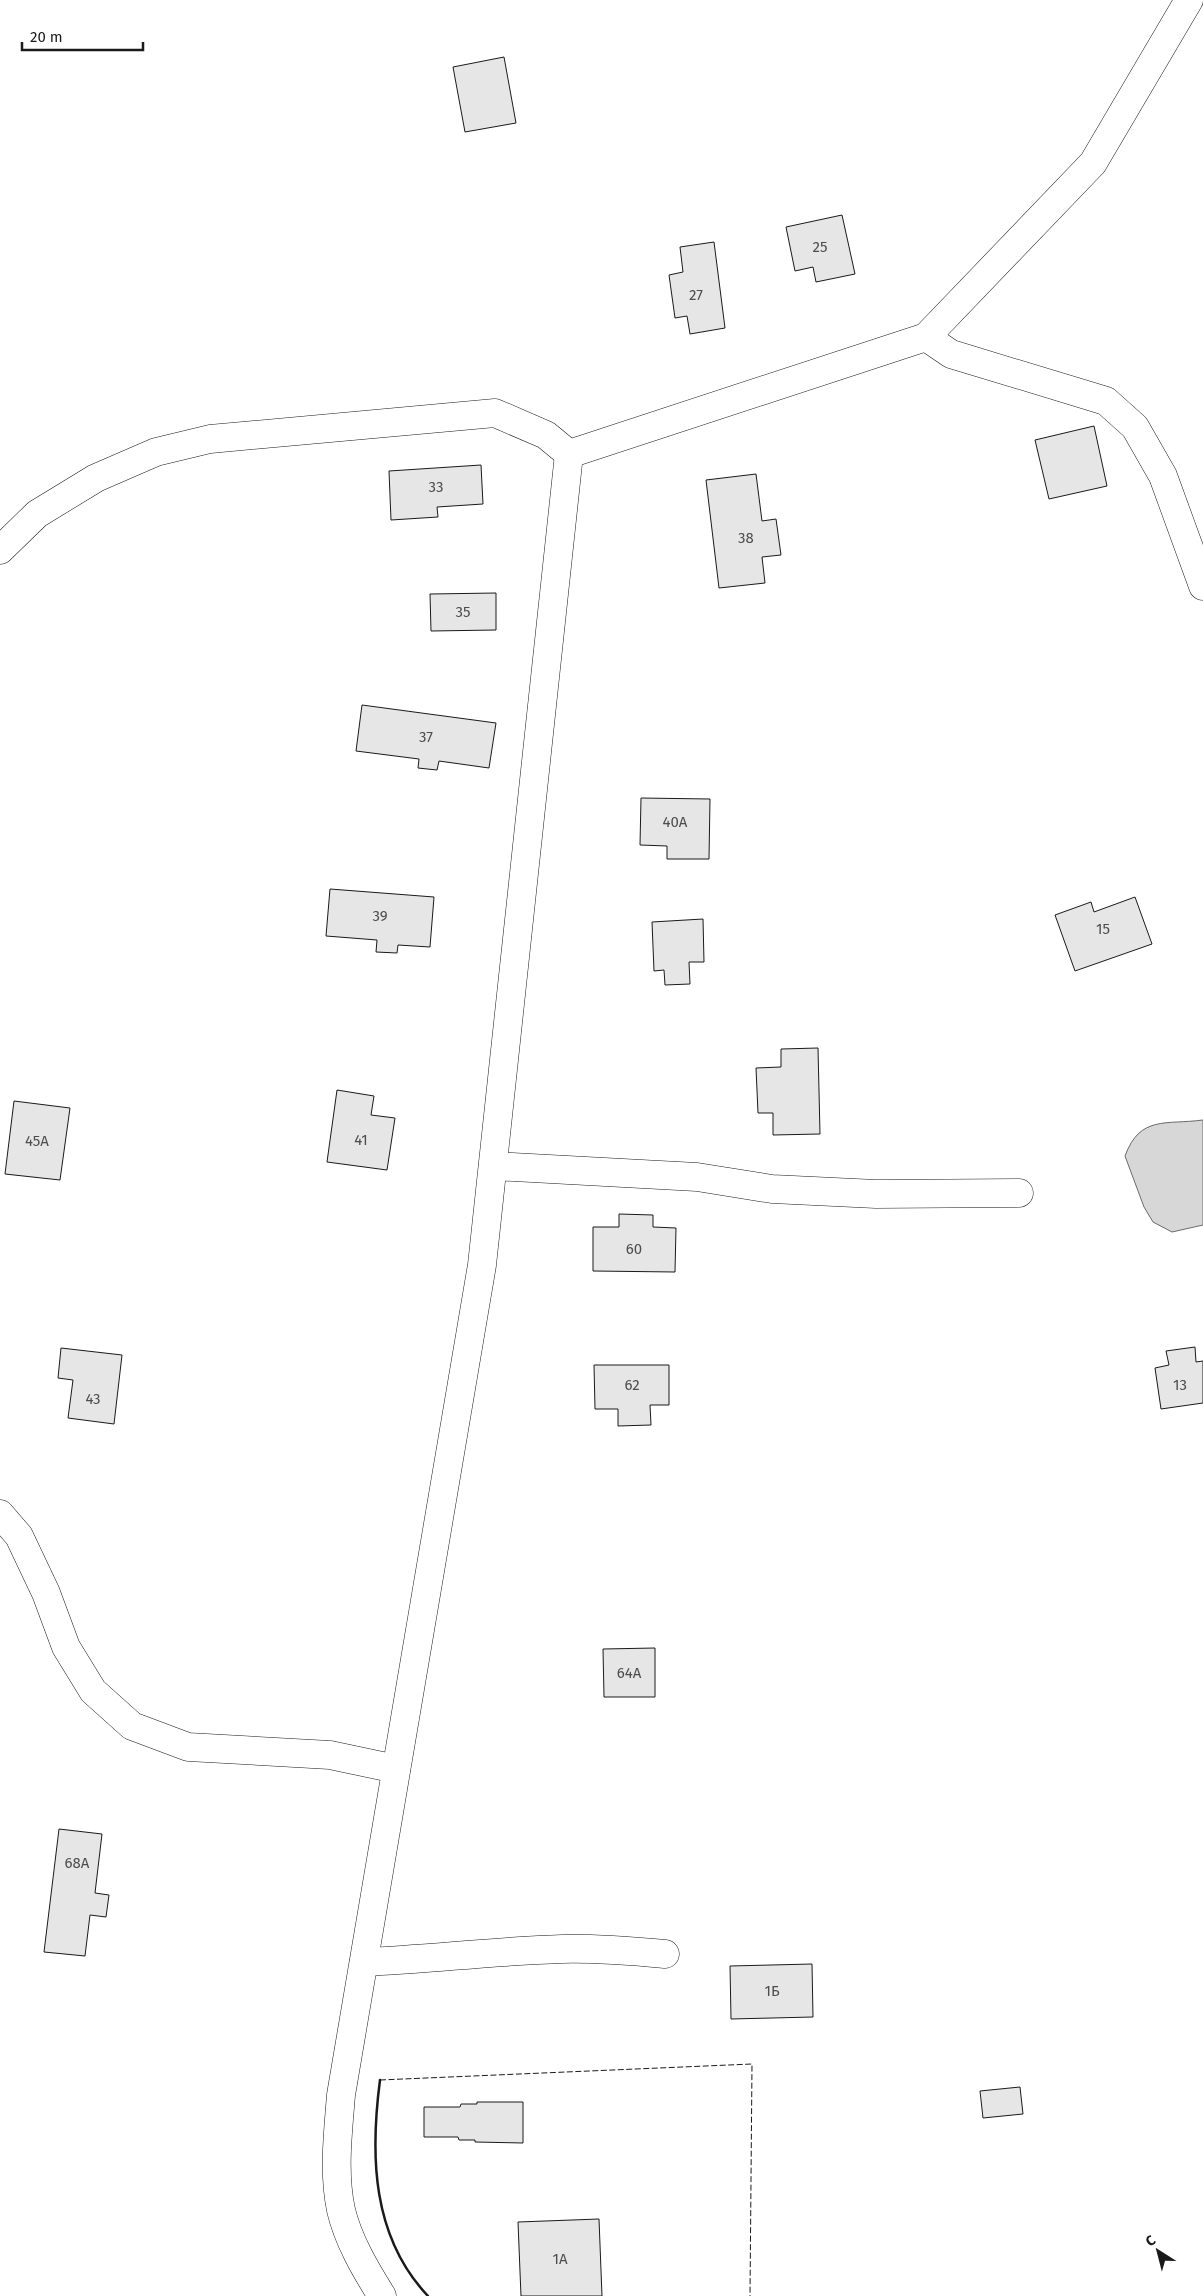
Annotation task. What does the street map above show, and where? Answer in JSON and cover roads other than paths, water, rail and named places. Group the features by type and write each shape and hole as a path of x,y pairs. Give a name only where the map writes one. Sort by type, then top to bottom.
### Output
{"street":[{"path":"569,454 926,338 1093,163 1189,0"},
{"path":"926,338 951,354 1106,401 1135,427 1162,476 1203,586"},
{"path":"0,550 37,514 96,478 156,452 210,440 495,414 546,435 569,454"},
{"path":"382,2296 361,2262 341,2210 336,2152 341,2095 482,1265 569,454"},
{"path":"493,1166 697,1177 782,1190 876,1194 1019,1193"},
{"path":"0,1514 19,1536 46,1593 66,1647 93,1691 132,1726 188,1747 330,1755 396,1769"},
{"path":"364,1962 435,1959 563,1949 623,1950 665,1954"}]}
